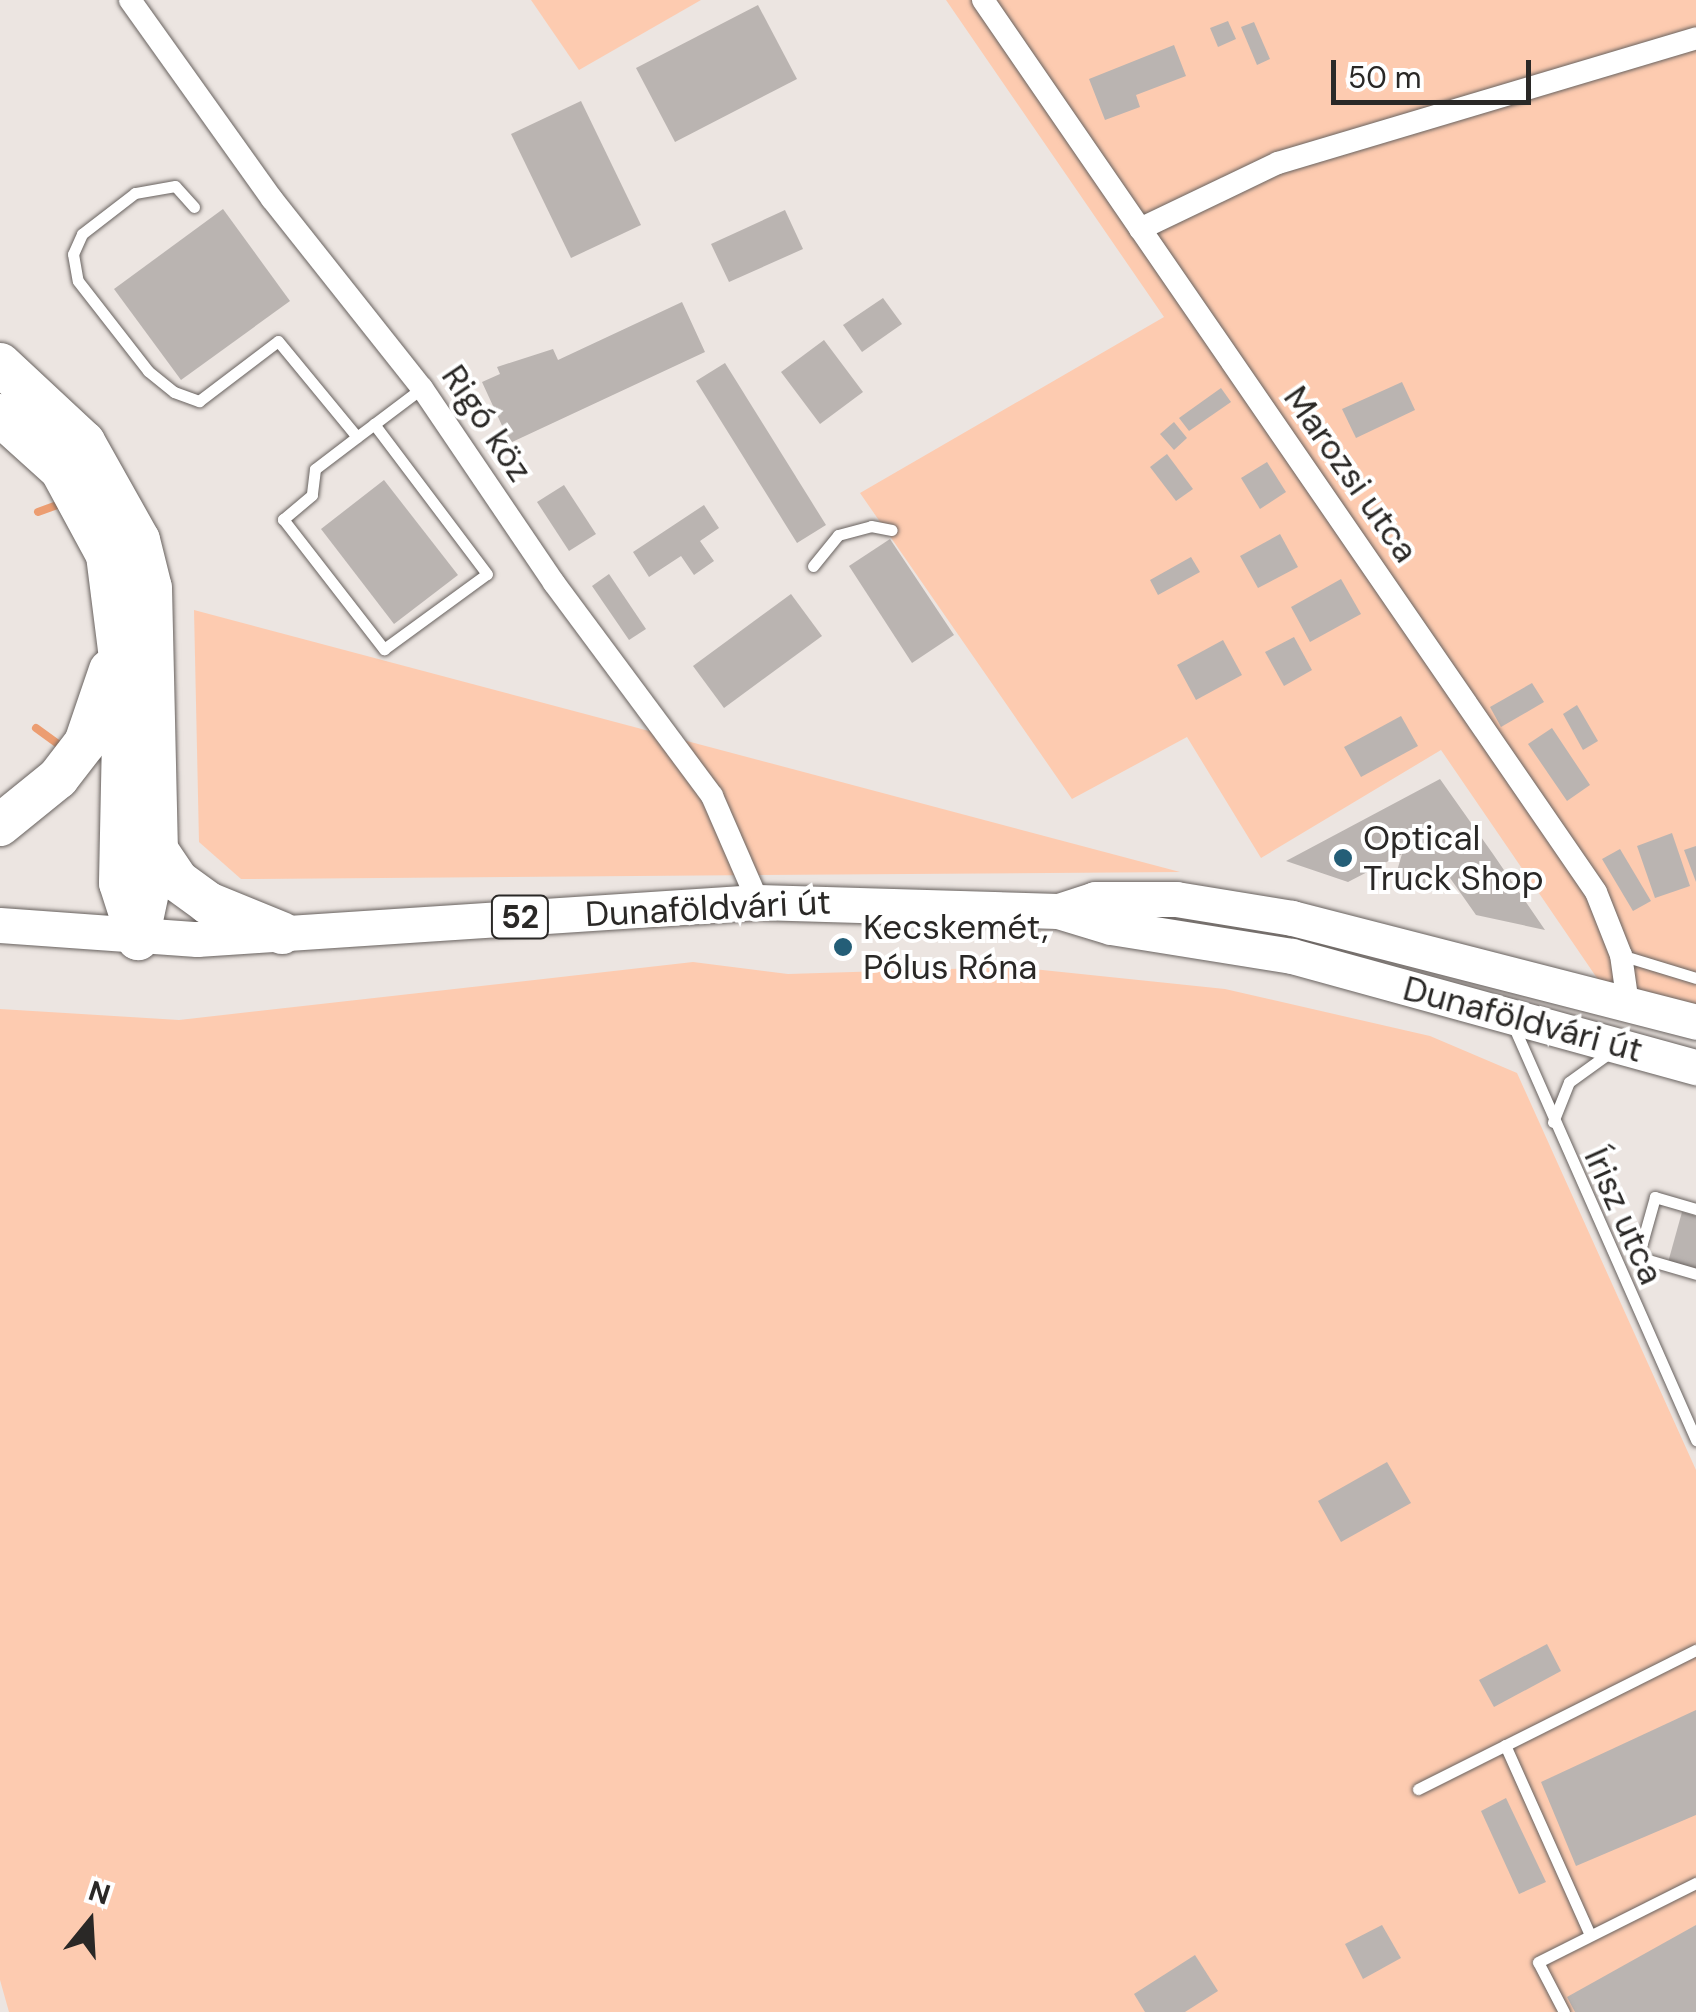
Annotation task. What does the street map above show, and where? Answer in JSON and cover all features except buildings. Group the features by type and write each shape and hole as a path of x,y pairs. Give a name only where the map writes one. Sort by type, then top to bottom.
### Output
{"highway":[{"path":"0,364 84,442 139,540 156,653 157,850 138,939"},
{"path":"0,415 50,459 90,514 107,555 124,690 120,883 138,939"},
{"path":"0,825 58,778 85,743 106,696 117,635"},
{"path":"157,850 178,881 208,904 282,933"}],"main road":[{"name":"Dunaföldvári út","path":"1058,911 1095,898 1176,899 1260,912 1696,1022"},
{"name":"Dunaföldvári út","path":"0,925 138,939 758,902 1058,911 1112,927 1292,956 1696,1067"},
{"path":"1628,1004 1644,1024 1696,1044"},
{"path":"1630,1049 1696,1089"}],"street":[{"name":"Rigó köz","path":"130,0 272,199 422,388 554,583 712,796 758,902"},
{"name":"Marozsi utca","path":"983,0 1596,892 1621,955 1628,1004"},
{"path":"1140,229 1278,163 1696,38"}],"lane":[{"path":"194,206 175,186 135,192 82,234 73,254 78,280 148,371 174,392 199,401 278,342 357,437"},
{"path":"374,424 486,574 384,649 283,518 312,495 315,469 374,424 422,388"},
{"path":"813,566 838,535 871,526 892,530"},
{"path":"1621,955 1696,978"},
{"name":"Írisz utca","path":"1510,1016 1696,1440"},
{"name":"Írisz utca","path":"1554,1122 1569,1082 1630,1049"},
{"path":"1696,1209 1655,1197 1638,1258 1696,1274"},
{"path":"1418,1788 1696,1650"},
{"path":"1505,1744 1590,1935"},
{"path":"1564,2012 1538,1962 1696,1883"}],"shaded area":[{"path":"531,0 701,0 579,70"},
{"path":"946,0 1696,0 1696,1008 1599,981 1441,750 1261,858 1187,737 1072,799 860,493 1164,317"},
{"path":"194,610 1180,872 241,879 199,842"},
{"path":"693,962 788,974 1014,967 1225,989 1430,1036 1517,1073 1696,1470 1696,2012 9,2012 0,1980 0,1009 179,1020"}],"waterway":[{"path":"38,512 65,502"},
{"path":"36,728 64,748"}],"place":[{"name":"Optical Truck Shop","path":"1343,858"},
{"name":"Kecskemét, Pólus Róna","path":"843,947"}]}
